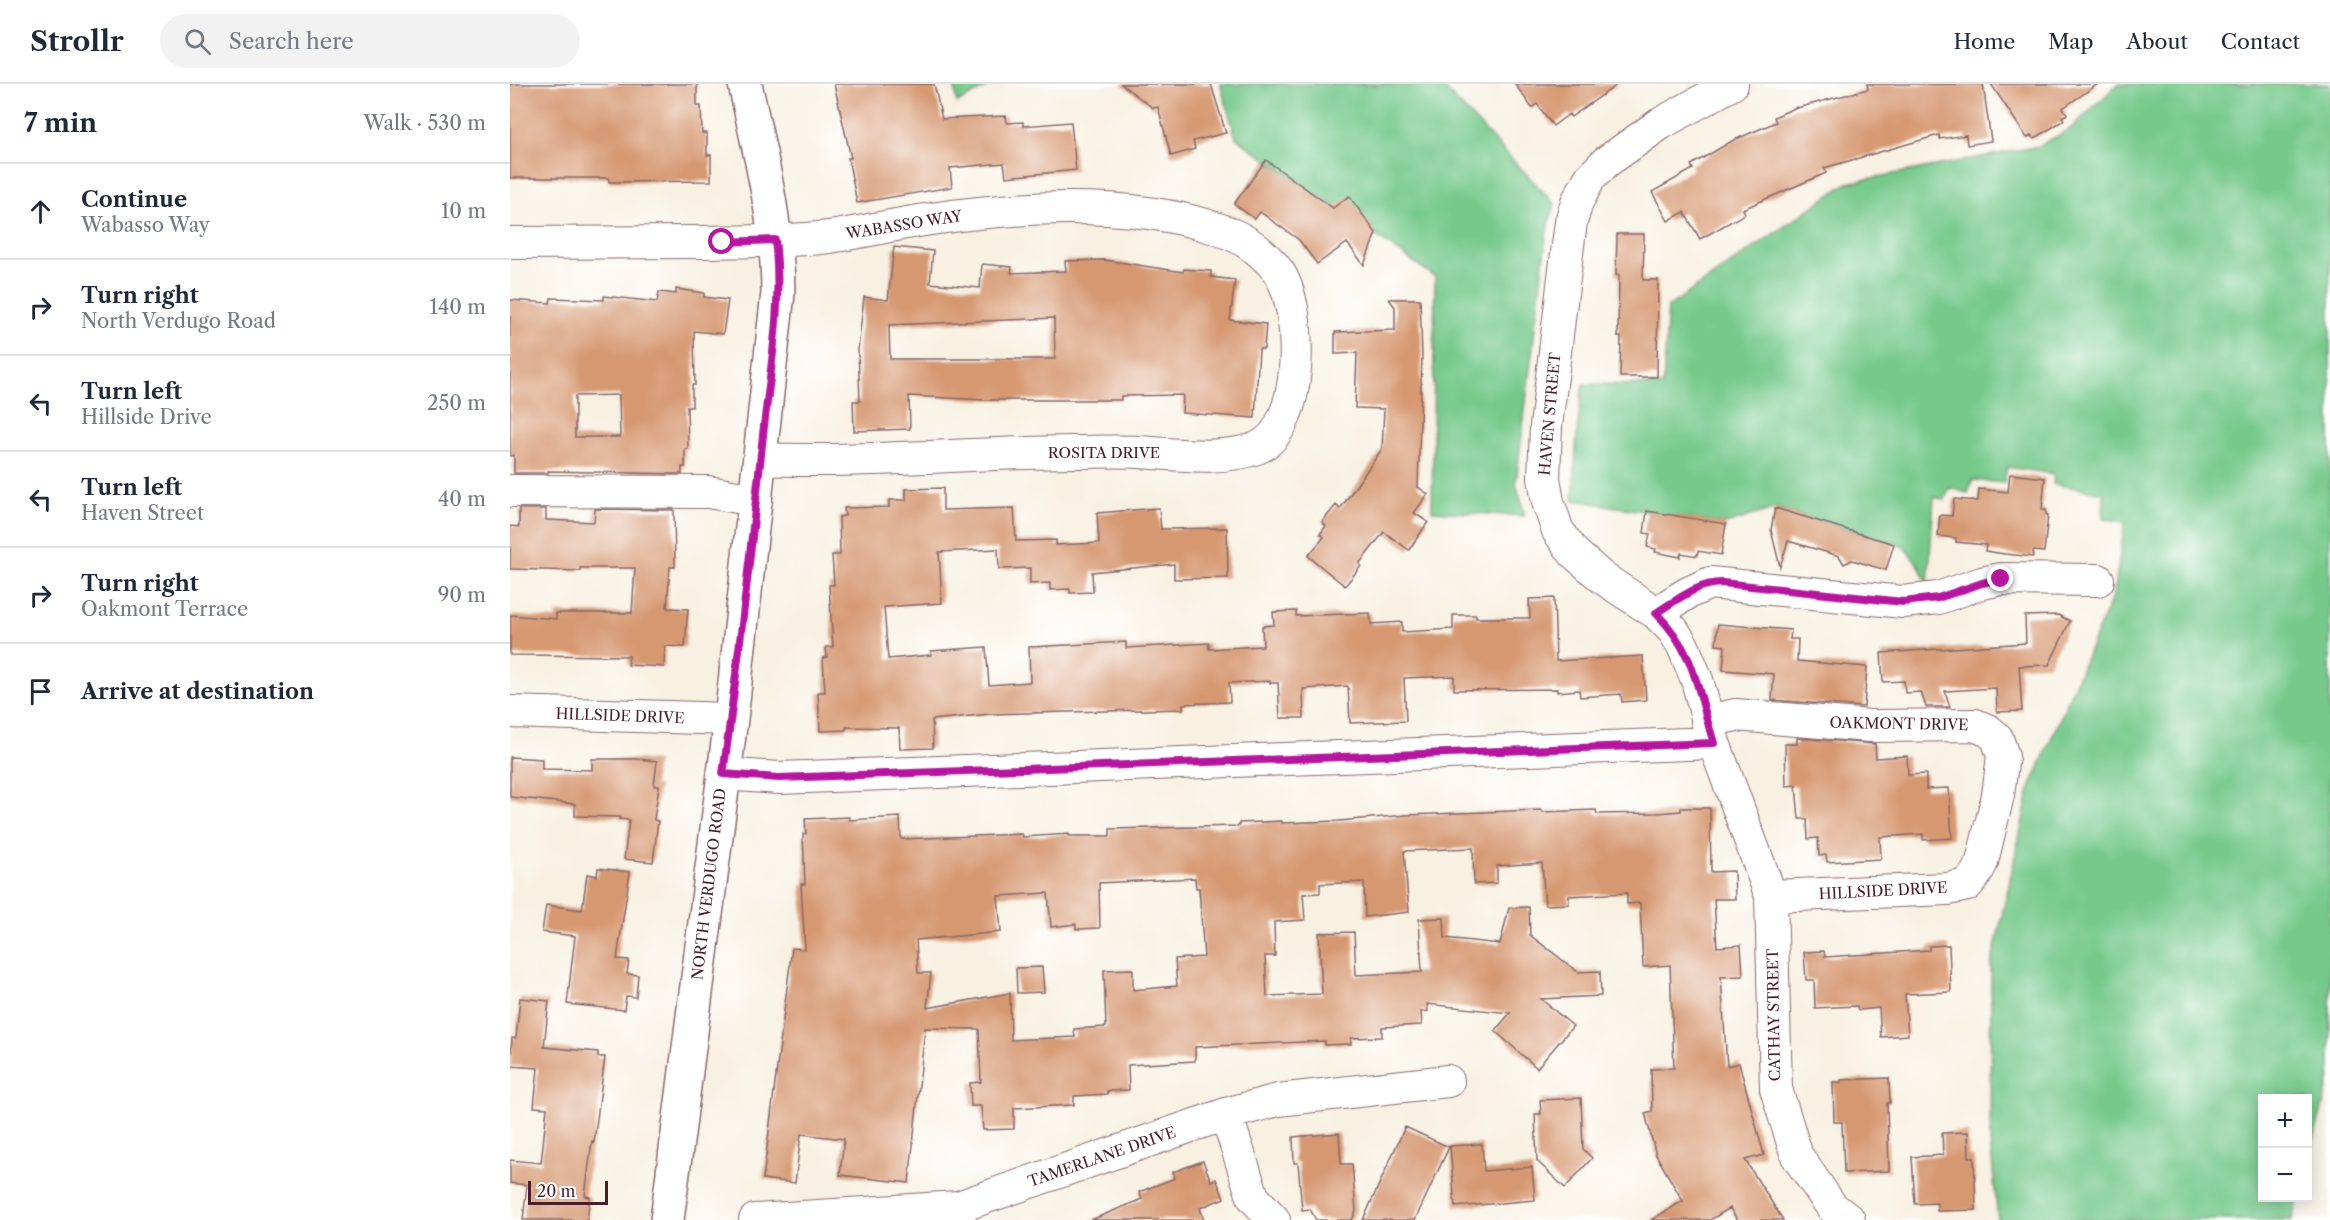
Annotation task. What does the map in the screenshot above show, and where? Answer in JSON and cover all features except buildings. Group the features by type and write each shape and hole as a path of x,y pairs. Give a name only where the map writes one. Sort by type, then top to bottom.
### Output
{"main road":[{"name":"NORTH VERDUGO ROAD","path":"668,1220 731,719 778,293 778,264 772,211 745,84"}],"street":[{"name":"HAVEN STREET","path":"1732,84 1660,124 1606,162 1590,178 1577,202 1571,222 1546,426 1544,478 1548,502 1558,531 1574,553 1604,579 1656,613 1673,630 1683,646 1697,680 1710,732 1772,896"},
{"name":"WABASSO WAY","path":"510,243 775,240 828,237 932,219 1005,211 1070,208 1138,211 1218,229 1251,243 1279,273"},
{"name":"ROSITA DRIVE","path":"760,459 815,461 1069,452 1192,455 1232,454 1260,447 1281,426 1291,398 1295,351 1291,304 1279,273"},
{"path":"510,491 708,492 756,500"},
{"path":"1656,613 1688,593 1710,583 1903,602 1938,598 2001,579 2098,580"},
{"name":"HILLSIDE DRIVE","path":"510,712 731,719"},
{"name":"OAKMONT DRIVE","path":"1710,732 1736,716 1870,726 1975,725 1989,731 1997,738 2003,756"},
{"path":"723,774 779,778 1710,732"},
{"name":"HILLSIDE DRIVE","path":"1772,896 1948,889 1967,885 1982,862 1998,795 2003,756"},
{"name":"CATHAY STREET","path":"1772,896 1776,1089 1797,1156 1832,1207 1849,1220"},
{"name":"TAMERLANE DRIVE","path":"755,1220 958,1208 1226,1114 1278,1100 1448,1082"},
{"path":"1226,1114 1253,1197 1274,1220"}],"green space":[{"path":"954,84 993,84 957,103"},
{"path":"1220,84 1440,84 1555,204 1547,231 1516,483 1525,516 1432,511 1435,277 1236,138"},
{"path":"2118,84 2330,84 2330,1077 2312,1147 2312,1094 2258,1094 2258,1202 2297,1202 2292,1220 1998,1220 1990,1142 1991,966 2030,788 2114,593 2125,522 2103,518 2104,493 2053,484 2054,474 2007,467 2004,483 1973,480 1968,493 1949,488 1945,500 1934,497 1928,585 1918,564 1902,545 1776,508 1726,524 1573,500 1577,432 1583,384 1663,385 1668,307 1847,183 2039,146 2070,129"}],"route":[{"path":"722,242 775,240 778,264 778,293 723,774 779,778 1714,743 1697,680 1683,646 1673,630 1656,613 1688,593 1710,583 1722,583 1903,602 1938,598 2001,579"}]}
